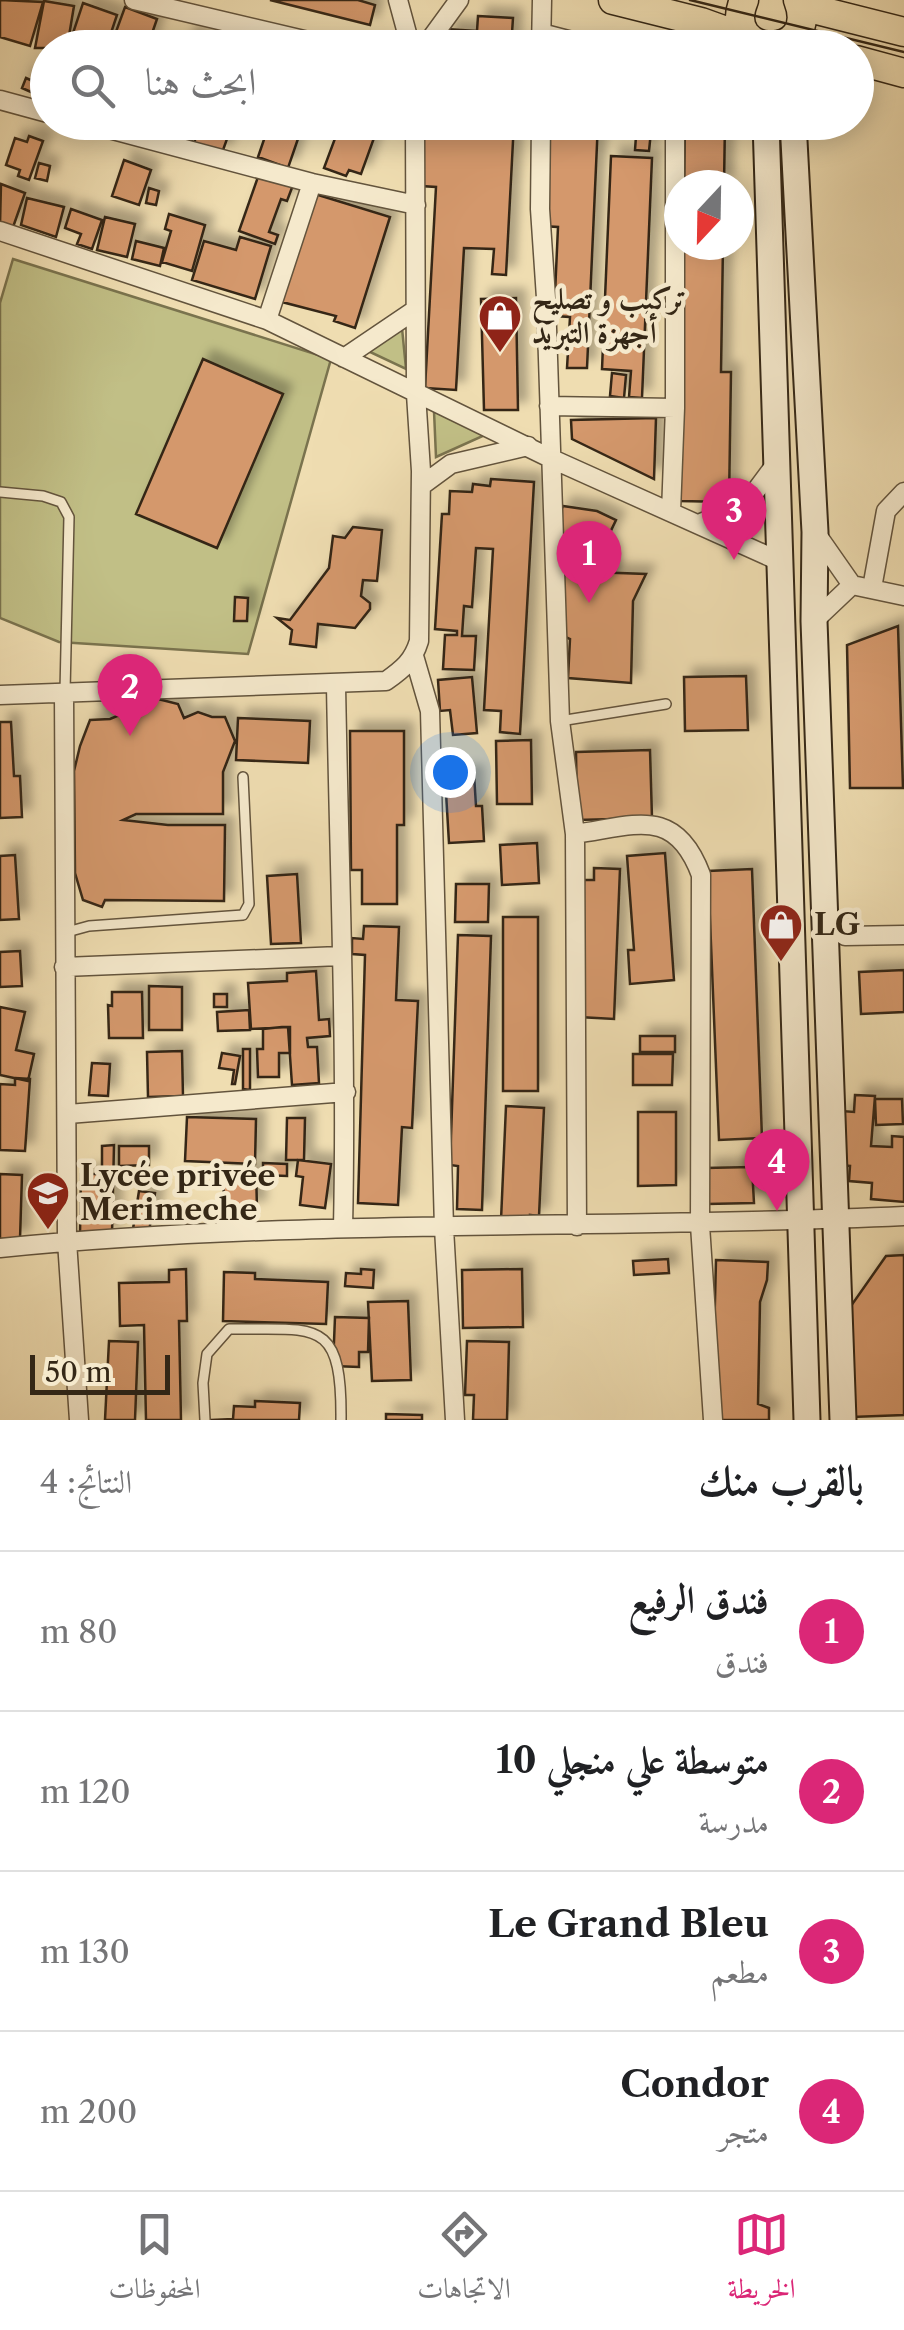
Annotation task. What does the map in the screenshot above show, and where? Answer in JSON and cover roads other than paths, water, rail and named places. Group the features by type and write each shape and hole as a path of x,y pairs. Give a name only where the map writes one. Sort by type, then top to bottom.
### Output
{"main road":[{"path":"613,0 701,22 716,30"},
{"path":"741,30 739,14 744,0"},
{"path":"832,0 862,20"},
{"path":"798,30 799,3 904,32"},
{"path":"874,65 904,73"},
{"path":"766,140 807,1420"},
{"path":"794,140 815,532 814,621 835,929 827,959 843,1420"}],"street":[{"path":"134,0 262,30"},
{"path":"398,0 406,30"},
{"path":"437,30 459,0"},
{"path":"541,30 542,0"},
{"path":"0,100 30,108"},
{"path":"151,140 312,183 416,205"},
{"path":"0,695 386,680 414,656 419,640 421,486 416,394 415,140"},
{"path":"541,140 540,210 560,721 575,834 576,1226"},
{"path":"671,512 675,140"},
{"path":"267,320 312,183"},
{"path":"0,231 267,320 550,458 779,561"},
{"path":"344,358 415,310"},
{"path":"549,406 675,408"},
{"path":"421,486 451,464 528,446"},
{"path":"701,523 746,504 775,465"},
{"path":"872,588 886,511 904,492"},
{"path":"815,532 852,585 904,596"},
{"path":"814,621 852,585"},
{"path":"414,656 430,711 444,1228 456,1420"},
{"path":"336,684 346,1092 343,1228"},
{"path":"64,694 67,1241 78,1420"},
{"path":"575,834 651,824 676,832 692,849 701,874 700,1225 714,1420"},
{"path":"835,929 904,935"},
{"path":"64,967 340,956"},
{"path":"68,1114 346,1092"},
{"path":"0,1248 67,1241 343,1228 700,1225 904,1216"}],"lane":[{"path":"0,492 43,496 61,502 69,517 64,694"},
{"path":"560,721 666,704"},
{"path":"64,932 89,926 243,916 249,904 243,777"},
{"path":"205,1420 203,1383 207,1354 228,1329 309,1330 328,1342 338,1365 341,1420"}],"tram line":[{"path":"690,0 813,30"},
{"path":"874,45 904,52"}],"place":[{"name":"تركيب و تصليح أجهزة التبريد","path":"500,354"},
{"name":"Le Grand Bleu","path":"734,560"},
{"name":"فندق الرفيع","path":"589,603"},
{"name":"متوسطة علي منجلي 10","path":"130,736"},
{"name":"LG","path":"781,963"},
{"name":"Condor","path":"777,1211"},
{"name":"Lycée privée Merimeche","path":"48,1231"}]}
